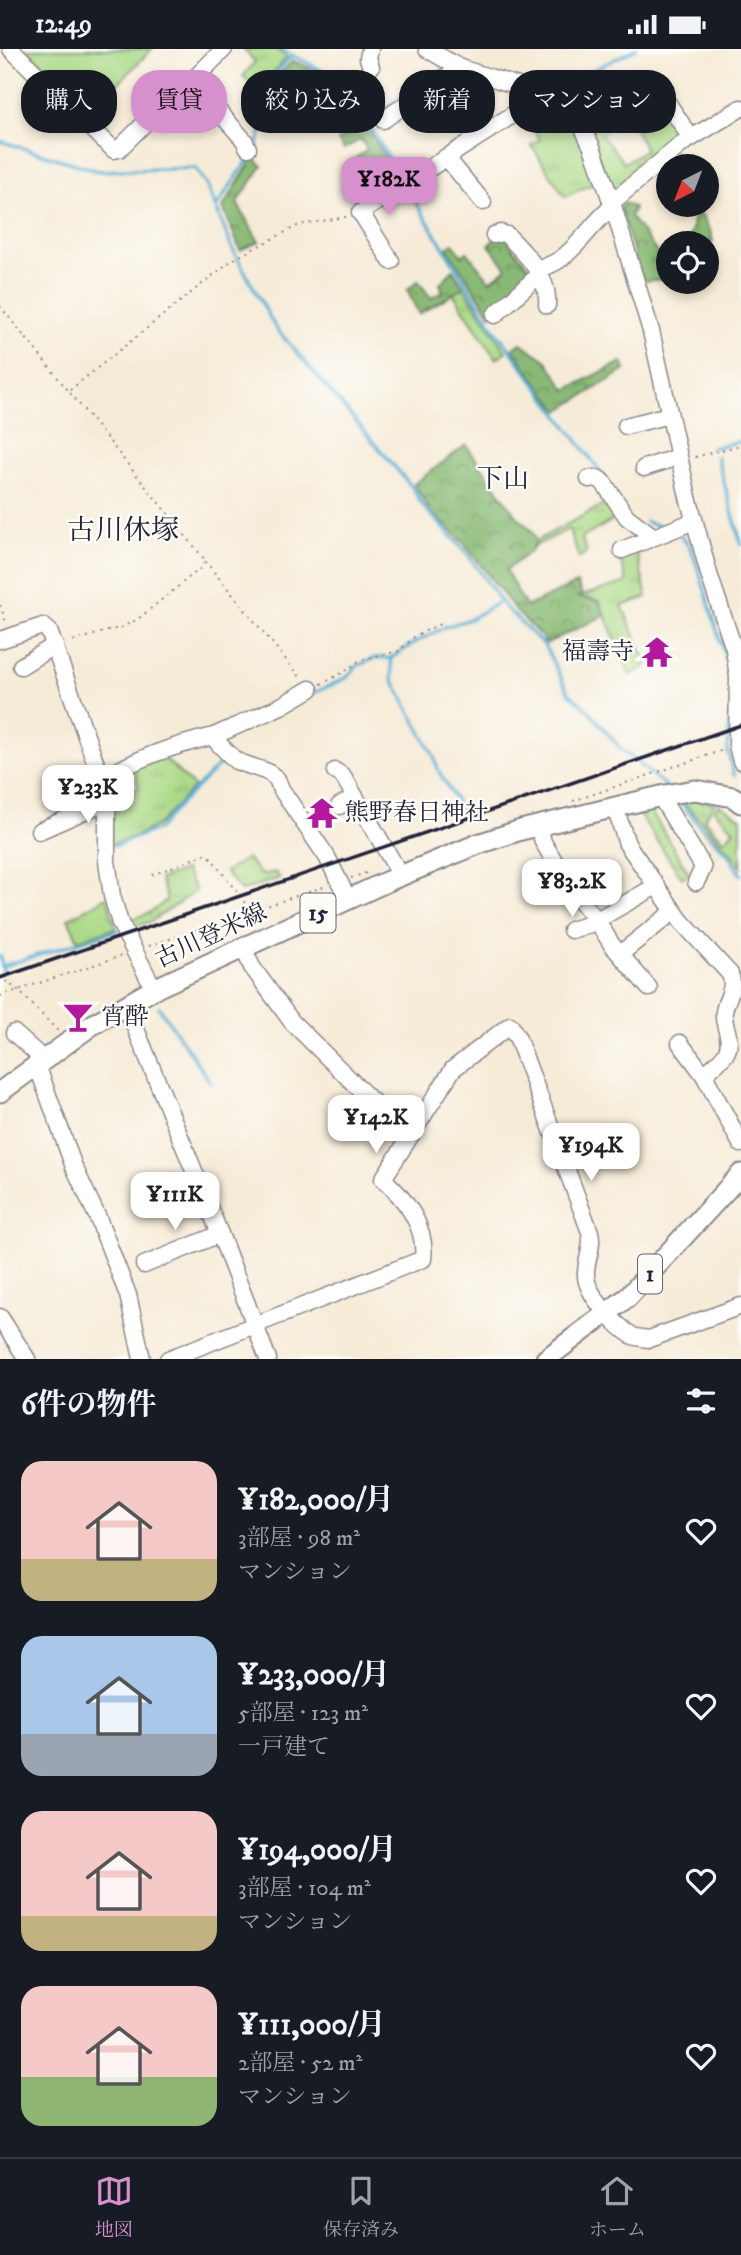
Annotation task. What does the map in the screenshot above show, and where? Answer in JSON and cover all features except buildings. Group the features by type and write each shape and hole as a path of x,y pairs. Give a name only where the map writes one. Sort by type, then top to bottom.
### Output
{"main road":[{"name":"古川登米線","path":"0,1092 68,1042 154,989 398,876 478,844 615,807 695,790 733,797 741,802"},
{"name":"1","path":"546,1359 628,1297 741,1174"}],"street":[{"path":"11,49 114,150 119,149 135,133"},
{"path":"202,70 224,49"},
{"path":"370,49 368,58 371,67"},
{"path":"428,49 460,68 509,83"},
{"path":"385,119 460,68"},
{"path":"495,315 539,272 560,259 580,241 612,205 691,138 741,108"},
{"path":"676,116 691,138"},
{"path":"391,261 361,213 509,117"},
{"path":"227,121 248,148"},
{"path":"585,133 612,205 651,331 694,521 734,649 739,686 737,745 741,761"},
{"path":"446,157 483,202"},
{"path":"494,235 507,235 539,272 548,294 547,305"},
{"path":"626,426 669,415"},
{"path":"644,468 679,459"},
{"path":"589,479 597,478 603,482 627,517 654,537"},
{"path":"622,550 694,521"},
{"path":"6,638 43,626 49,631 107,801 107,861 112,896 120,923 154,989"},
{"path":"21,666 52,646"},
{"path":"102,780 129,763 174,746 214,736 281,706 310,689"},
{"path":"214,736 230,754 277,779 327,857 348,899"},
{"path":"335,771 343,776 394,864 398,876"},
{"path":"662,796 703,868 696,882"},
{"path":"339,806 355,797"},
{"path":"39,831 107,801"},
{"path":"615,807 627,844 681,921 730,974 732,980 723,1016 730,1041 727,1052 704,1075"},
{"path":"539,826 543,842 571,889 649,988"},
{"path":"571,930 590,924 656,885"},
{"path":"620,954 674,911"},
{"path":"243,947 252,967 292,1022 408,1137"},
{"path":"126,1005 268,1359"},
{"path":"168,1359 422,1259 424,1246 411,1210 400,1194 383,1179 453,1069 510,1025 518,1039 590,1233 592,1240 586,1264 586,1279 608,1314 635,1337 649,1339 741,1306"},
{"path":"14,1033 40,1063 74,1167 98,1218 128,1295 142,1359"},
{"path":"680,1043 704,1075 741,1144"},
{"path":"144,1265 220,1234"},
{"path":"0,1317 27,1359"}],"path":[{"path":"69,390 232,260 299,225 361,213"},
{"path":"0,306 310,689 344,672 356,662 399,651 415,636 444,622"},
{"path":"679,459 741,445"},
{"path":"52,646 122,627 138,619 201,567 205,560"},
{"path":"0,605 6,638"},
{"path":"647,776 721,751"},
{"path":"152,875 206,854 251,911"},
{"path":"0,996 122,955"},
{"path":"0,977 18,990 68,1042"}],"green space":[{"path":"27,49 152,49 117,85 117,70 48,70"},
{"path":"244,49 275,49 287,57 276,70 248,70 255,62"},
{"path":"293,61 314,70 284,70"},
{"path":"676,124 683,136 663,154 656,154 656,160 616,195 586,133 603,133 624,163 646,149 637,133 676,133"},
{"path":"349,133 371,133 401,184 361,210 355,191 354,165 351,161 367,150 361,139 344,149 338,140"},
{"path":"536,133 580,133 596,182 565,197 531,145 540,139"},
{"path":"254,157 262,166 237,203 259,242 240,250 223,207"},
{"path":"625,203 634,208 630,216 656,251 656,280 642,281 620,207"},
{"path":"703,217 710,231 691,231 693,219"},
{"path":"495,238 505,238 534,273 491,315 447,248 453,243 462,256 467,252 490,281 507,268 489,245"},
{"path":"453,270 464,287 419,314 407,290 418,281 431,298 443,291 440,284"},
{"path":"464,287 506,352 496,359 453,293"},
{"path":"521,343 547,361 566,390 622,362 625,370 559,411 512,349"},
{"path":"466,445 516,515 532,531 536,541 531,551 506,570 526,607 577,583 582,595 578,597 599,601 605,615 545,644 543,638 516,611 463,542 431,512 414,484"},
{"path":"610,501 620,516 582,538 587,552 579,558 569,529 533,547 536,541"},
{"path":"636,550 647,597 622,606 648,665 630,675 599,601 578,597 627,582 619,557"},
{"path":"161,755 194,787 159,824 134,837 110,845 110,796 139,788 134,765"},
{"path":"681,800 715,803 704,819 724,840 734,830 714,810 719,804 741,818 741,867"},
{"path":"647,805 689,873 682,878 635,808"},
{"path":"247,858 261,875 275,872 280,878 241,891 225,872"},
{"path":"185,870 196,891 152,921 129,928 126,920 148,913 167,899 160,879"},
{"path":"107,897 116,928 78,940 68,919"}],"waterway":[{"path":"280,49 331,75 349,92 402,180"},
{"path":"592,70 636,49"},
{"path":"216,207 257,147 261,134 266,84 292,56"},
{"path":"385,108 443,69"},
{"path":"0,141 98,171 195,168 207,185 232,248 275,327 412,487 423,506 466,552 505,607 544,645 569,693 589,711 621,749 668,788"},
{"path":"408,190 493,327 603,475"},
{"path":"712,448 741,441"},
{"path":"717,457 741,544"},
{"path":"646,522 662,527"},
{"path":"681,536 691,549 700,574 729,670"},
{"path":"314,693 346,678 357,666 375,658 391,658 414,643 445,627 470,619 501,601"},
{"path":"391,658 392,678 434,756 460,813"},
{"path":"731,712 728,752 734,775"},
{"path":"115,846 160,828 175,809 226,758"},
{"path":"678,799 728,854 741,875"},
{"path":"3,966 118,930"},
{"path":"0,956 3,971"},
{"path":"159,1007 211,1083"}],"railway":[{"path":"0,978 741,725"}],"place":[{"name":"福壽寺","path":"657,652"},
{"name":"熊野春日神社","path":"322,813"},
{"name":"宵酔","path":"78,1017"}],"district":[{"name":"下山","path":"503,479"},
{"name":"古川休塚","path":"123,530"}]}
